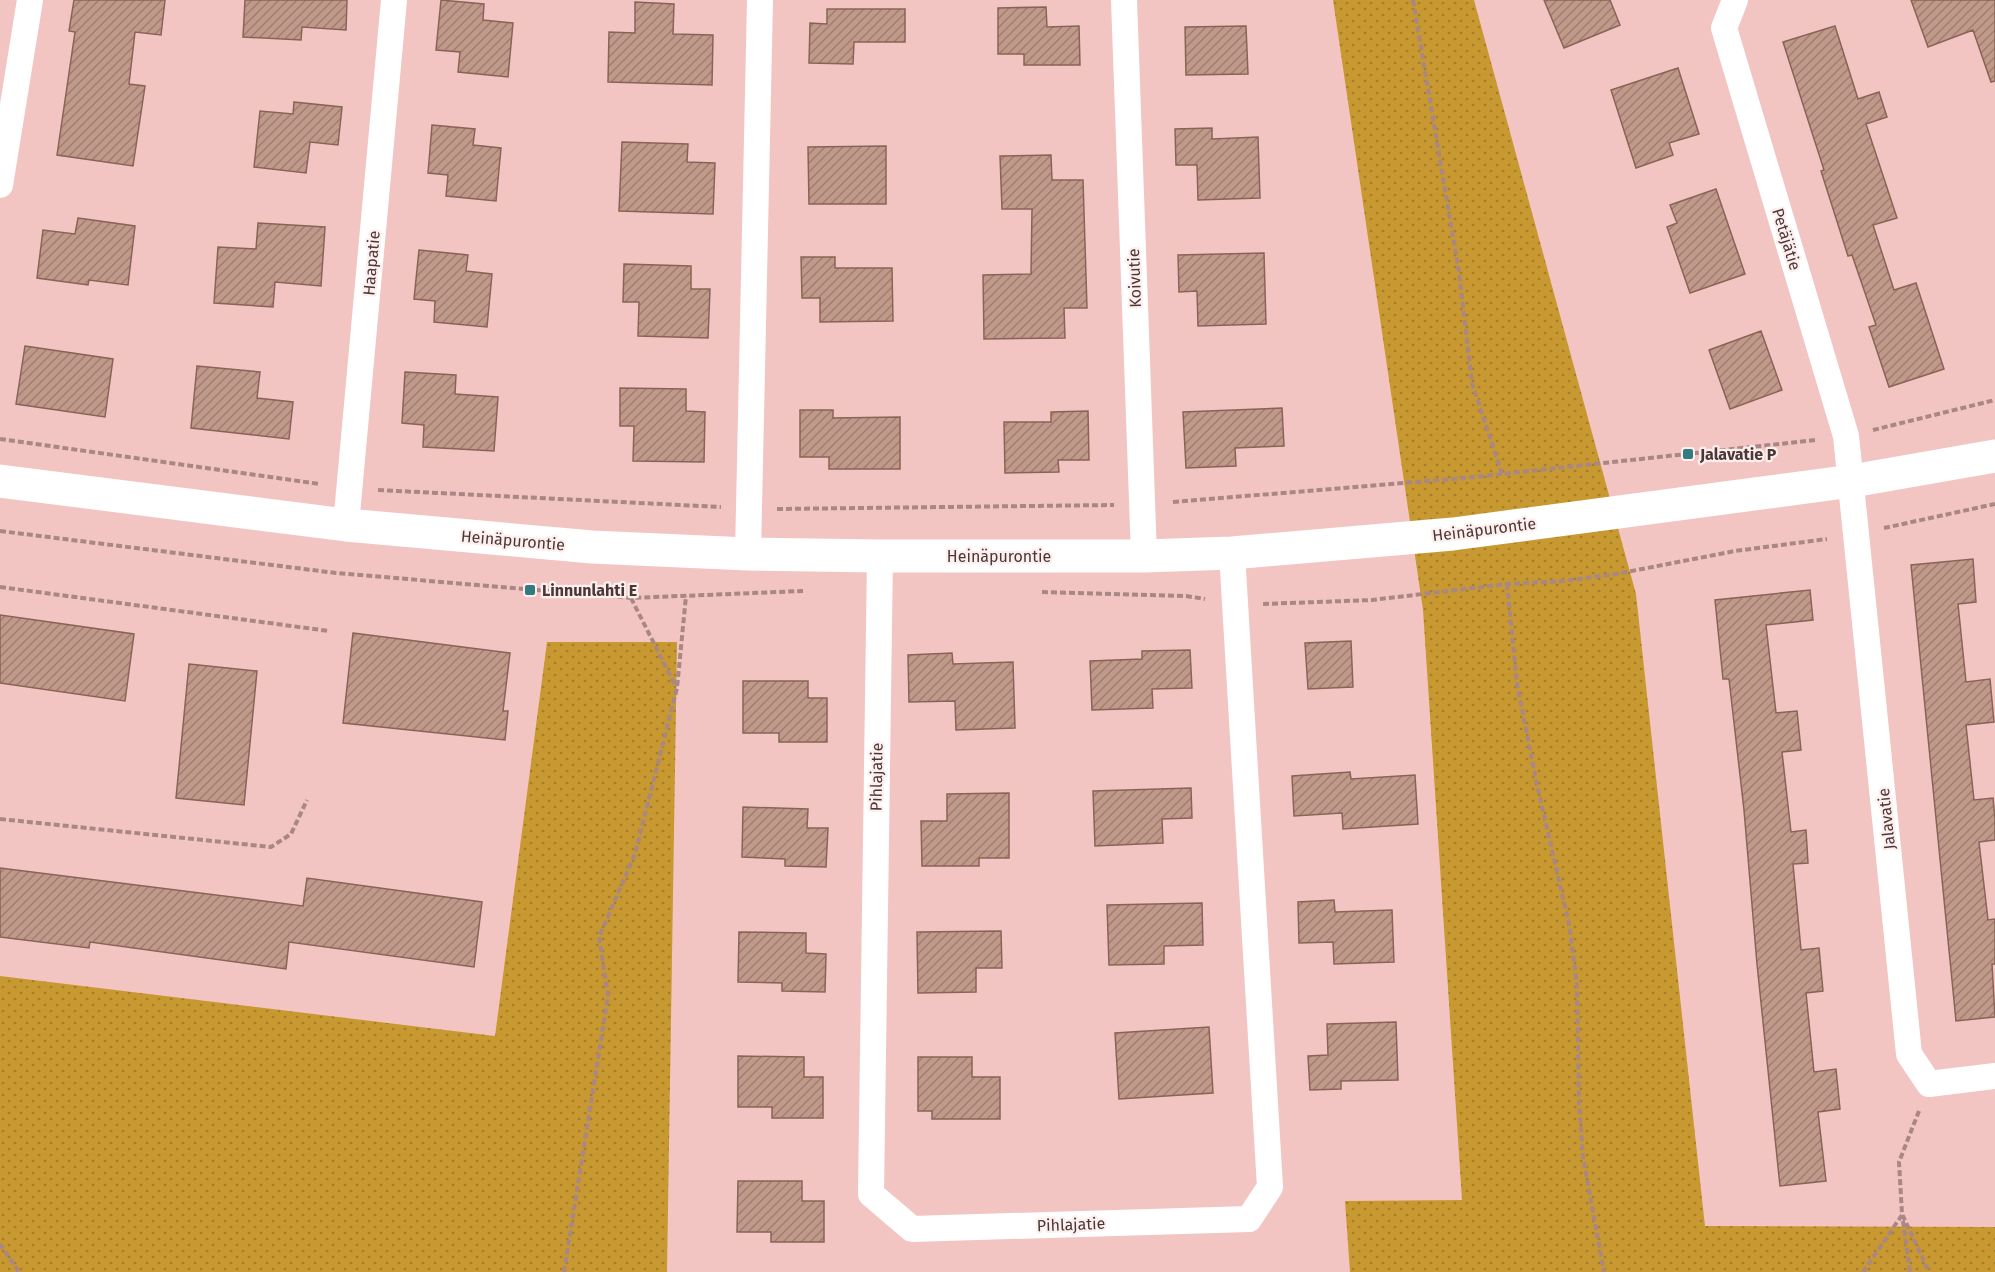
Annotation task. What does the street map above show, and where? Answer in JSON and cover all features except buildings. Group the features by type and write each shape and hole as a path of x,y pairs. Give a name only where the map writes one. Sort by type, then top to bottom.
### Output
{"street":[{"path":"0,186 30,0"},
{"name":"Haapatie","path":"346,525 394,0"},
{"path":"748,554 751,509 760,0"},
{"name":"Koivutie","path":"1124,0 1144,556"},
{"name":"Petäjätie","path":"1735,0 1724,28 1846,436 1852,481"},
{"name":"Heinäpurontie","path":"0,481 346,525 592,547 748,554 1144,556 1232,553 1453,534 1852,481 1995,456"},
{"name":"Jalavatie","path":"1852,481 1909,1054 1929,1084"},
{"name":"Pihlajatie","path":"880,556 871,1194 912,1229 1249,1219 1270,1187 1232,553"},
{"path":"1929,1084 1995,1076"}],"path":[{"path":"1413,0 1459,272 1472,383 1502,474"},
{"path":"0,439 351,489 751,509 1143,505 1502,474 1846,436 1995,400"},
{"path":"1506,584 1517,684 1537,785 1569,924 1576,974 1583,1157 1604,1272"},
{"path":"0,587 329,631"},
{"path":"564,1272 608,996 599,937 635,854 677,688 686,596"},
{"path":"631,598 677,688"},
{"path":"0,819 271,847 291,834 307,800"},
{"path":"1910,1272 1902,1214 1899,1162 1929,1084"},
{"path":"1863,1272 1902,1214"},
{"path":"1902,1214 1929,1272"},
{"path":"0,1244 19,1272"}],"shaded area":[{"path":"1333,0 1474,0 1636,594 1705,1226 1995,1227 1995,1272 1350,1272 1345,1201 1462,1200 1423,610"},
{"path":"547,642 677,642 667,1272 0,1272 0,976 495,1036"}],"place":[{"name":"Jalavatie P","path":"1688,454"},
{"name":"Linnunlahti E","path":"530,590"}]}
